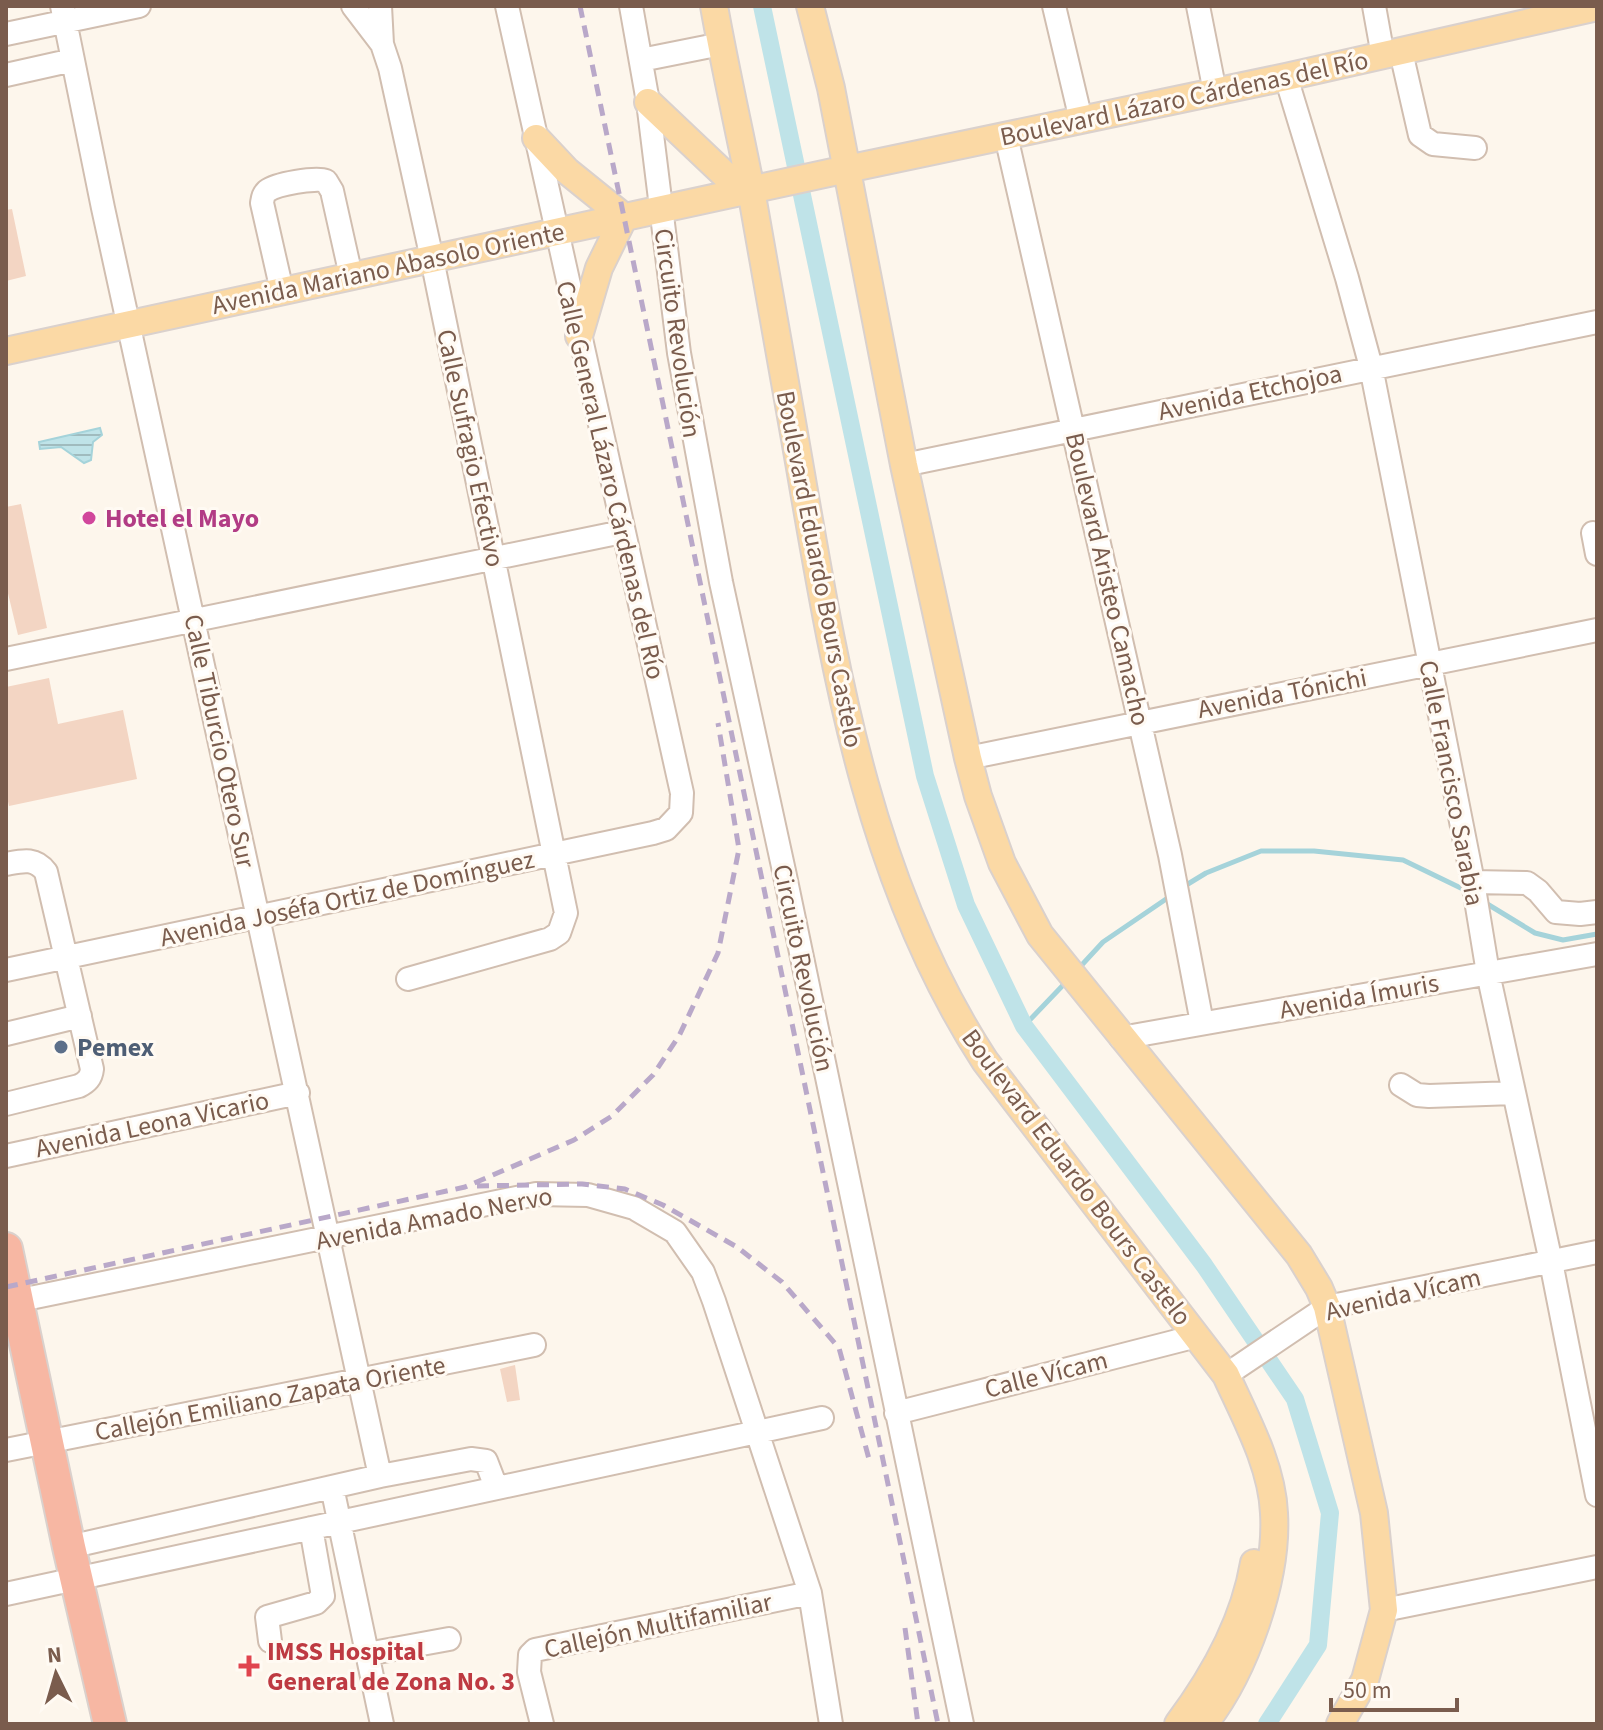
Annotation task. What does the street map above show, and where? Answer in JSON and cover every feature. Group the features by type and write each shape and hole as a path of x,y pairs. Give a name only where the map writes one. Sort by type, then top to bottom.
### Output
{"highway":[{"path":"6,1249 12,1302 47,1442 110,1724"}],"main road":[{"name":"Boulevard Eduardo Bours Castelo","path":"714,6 754,189 840,688 866,792 905,905 944,993 985,1061 1197,1336 1230,1372 1266,1473 1274,1511 1273,1552 1263,1604 1233,1675 1204,1724"},
{"path":"810,6 841,170 904,465 968,758 989,830 1019,899 1040,935 1299,1255 1319,1288 1374,1513 1384,1610 1350,1724"},
{"name":"Boulevard Lázaro Cárdenas del Río","path":"754,189 1286,77 1597,7"},
{"path":"648,102 754,189"},
{"path":"536,138 575,178 624,217 592,284 579,336"},
{"name":"Avenida Mariano Abasolo Oriente","path":"6,351 754,189"},
{"path":"1178,1724 1204,1689 1237,1624 1251,1582 1263,1514 1266,1473"},
{"path":"1340,1724 1365,1680"}],"street":[{"path":"6,34 64,14 139,6"},
{"name":"Calle Sufragio Efectivo","path":"353,6 382,44"},
{"name":"Calle Sufragio Efectivo","path":"380,6 382,44 432,259 566,913 559,933 550,939 408,979"},
{"name":"Calle General Lázaro Cárdenas del Río","path":"507,6 682,793 681,813"},
{"name":"Circuito Revolución","path":"631,6 648,102 679,353 721,582 962,1724"},
{"path":"1054,6 1081,120"},
{"path":"1198,6 1215,92"},
{"path":"1374,6 1420,135 1433,144 1475,148"},
{"name":"Calle Tiburcio Otero Sur","path":"64,14 103,208 380,1476"},
{"path":"641,60 721,44"},
{"path":"6,75 73,60"},
{"name":"Calle Francisco Sarabia","path":"1286,77 1371,367 1473,882 1488,973 1551,1262 1597,1495"},
{"name":"Boulevard Aristeo Camacho","path":"1006,136 1170,855 1202,1023"},
{"path":"282,291 263,196 270,189 314,178 326,181 332,191 351,276"},
{"name":"Avenida Etchojoa","path":"904,465 1597,322"},
{"path":"6,659 622,532"},
{"name":"Avenida Tónichi","path":"968,758 1597,630"},
{"name":"Avenida Joséfa Ortiz de Domínguez","path":"6,970 556,855 666,829 681,813"},
{"path":"6,864 33,861 46,872 92,1069 86,1082 6,1104"},
{"path":"1473,882 1527,883 1556,912 1597,912"},
{"name":"Avenida Ímuris","path":"1121,1038 1597,954"},
{"path":"6,1034 80,1016"},
{"path":"1401,1085 1417,1095 1429,1096 1514,1093"},
{"name":"Avenida Leona Vicario","path":"6,1156 298,1093"},
{"name":"Avenida Amado Nervo","path":"12,1302 536,1194 588,1195 634,1208 675,1232 703,1272 810,1593 831,1724"},
{"name":"Avenida Vícam","path":"1230,1372 1323,1309 1597,1252"},
{"name":"Calle Vícam","path":"896,1413 1197,1336"},
{"name":"Callejón Emiliano Zapata Oriente","path":"6,1450 534,1345"},
{"path":"6,1594 822,1418"},
{"path":"69,1547 380,1476 480,1459 491,1468 496,1487"},
{"path":"332,1487 382,1724"},
{"path":"270,1641 267,1620 270,1614 316,1603 323,1596 311,1528"},
{"path":"1384,1610 1597,1567"},
{"name":"Callejón Multifamiliar","path":"542,1724 529,1672 530,1655 535,1650 810,1593"},
{"path":"367,1654 449,1639"}],"water":[{"path":"100,428 102,435 93,442 91,460 84,463 61,447 40,449 39,442"}],"building":[{"path":"12,209 26,276 6,281 6,210"},
{"path":"21,504 47,628 18,635 6,585 6,507"},
{"path":"49,678 58,724 123,710 137,779 9,806 6,793 6,687"},
{"path":"515,1365 520,1400 507,1402 500,1369"}],"waterway":[{"path":"762,6 925,776 966,905 1024,1026 1204,1265 1295,1399 1330,1513 1318,1645 1267,1724"},
{"path":"1183,887 1206,873 1261,851 1314,851 1403,860 1469,892"},
{"path":"1079,968 1103,942 1172,895"},
{"path":"1484,902 1535,933 1563,940 1597,934"},
{"path":"1024,1026 1067,981"}],"railway":[{"path":"580,6 938,1724"},
{"path":"6,1287 465,1187 574,1140 612,1116 653,1075 679,1036 718,953 739,849 718,723"},
{"path":"477,1186 582,1184 625,1189 663,1205 737,1247 782,1282 839,1348 869,1459"},
{"path":"905,1628 918,1724"}],"place":[{"name":"Hotel el Mayo","path":"89,518"},
{"name":"Pemex","path":"61,1047"},
{"name":"IMSS Hospital General de Zona No. 3","path":"249,1666"}]}
